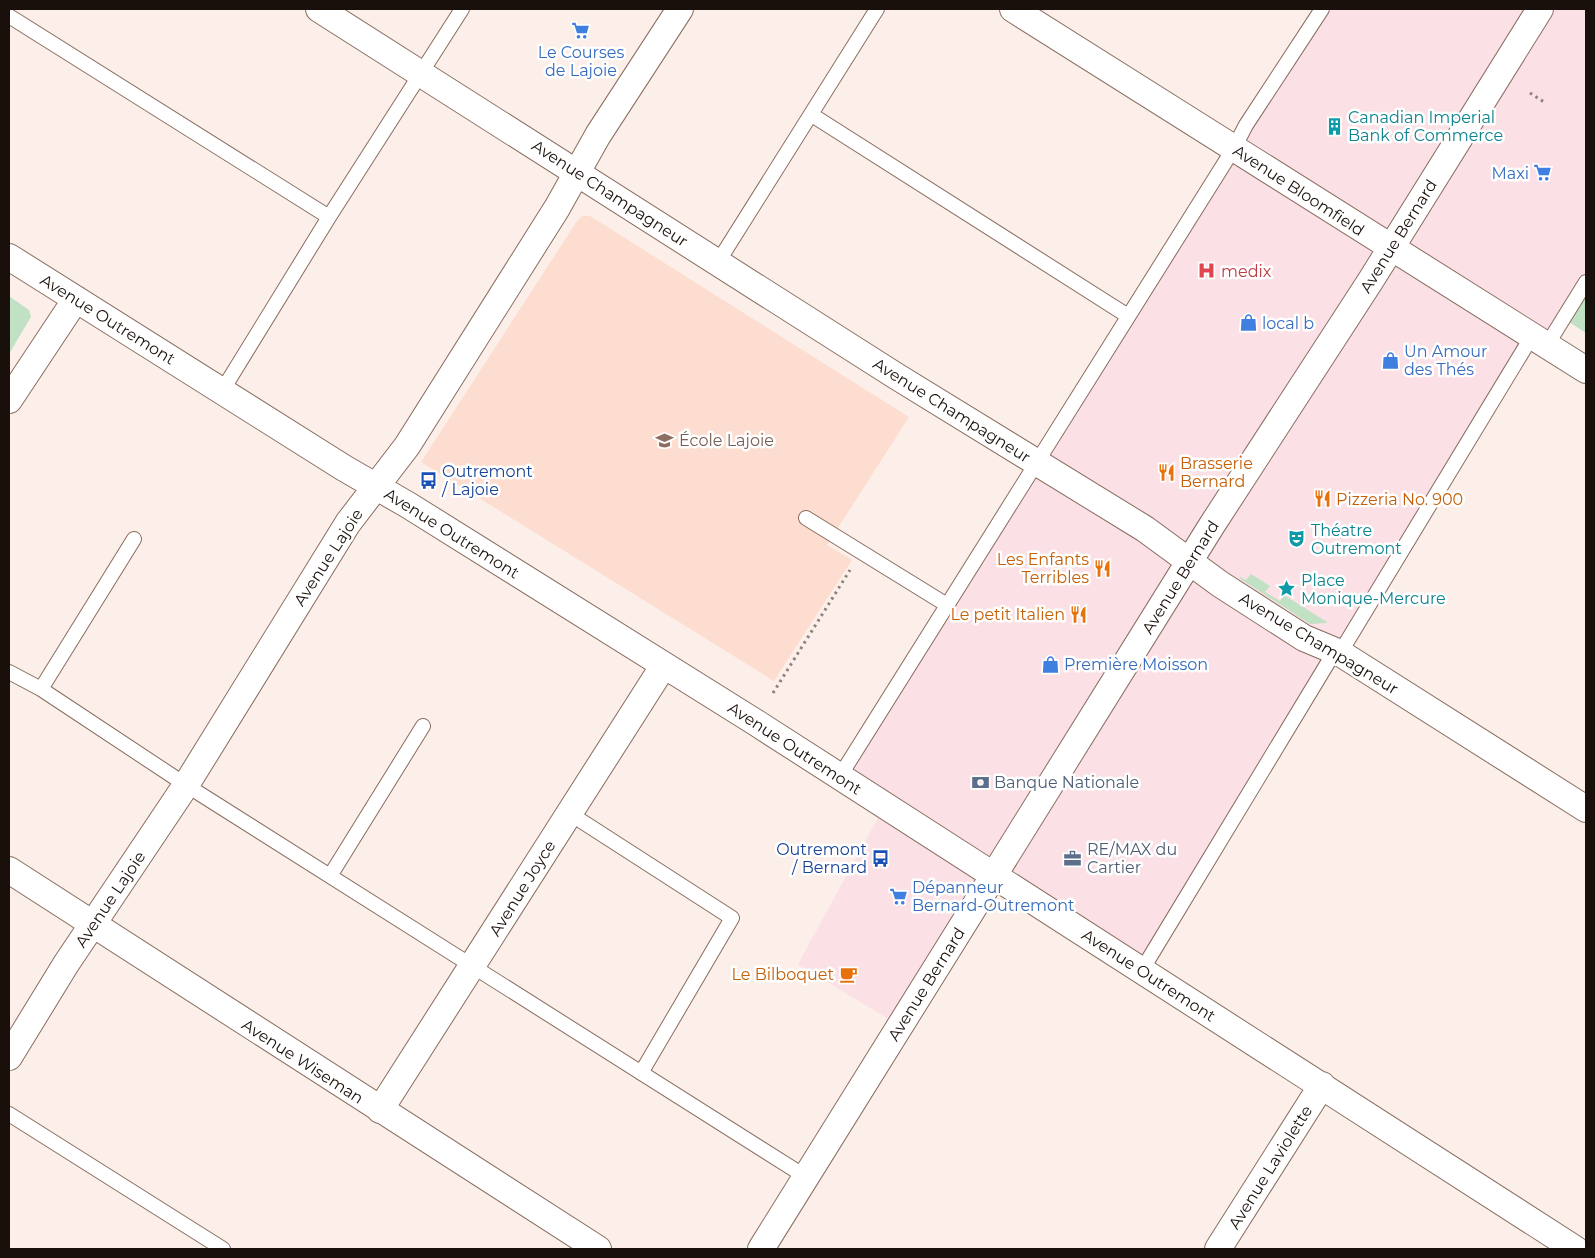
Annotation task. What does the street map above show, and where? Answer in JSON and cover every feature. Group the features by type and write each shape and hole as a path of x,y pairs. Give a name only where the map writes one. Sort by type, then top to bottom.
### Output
{"street":[{"name":"Avenue Champagneur","path":"319,9 896,376 1145,529 1220,584 1304,638 1337,652 1586,809"},
{"name":"Avenue Lajoie","path":"9,1057 93,924 186,784 348,523 407,446 557,208 576,172 680,9"},
{"name":"Avenue Bloomfield","path":"1013,9 1586,370"},
{"name":"Avenue Bernard","path":"761,1249 1190,561 1540,9"},
{"name":"Avenue Outremont","path":"9,257 344,468 840,776 1575,1249"},
{"path":"9,400 76,299"},
{"name":"Avenue Joyce","path":"380,1110 664,665"},
{"name":"Avenue Wiseman","path":"9,870 598,1249"},
{"name":"Avenue Laviolette","path":"1218,1249 1322,1085"}],"lane":[{"path":"222,391 329,217 462,9"},
{"path":"718,262 877,9"},
{"path":"840,776 1234,148 1246,125 1322,9"},
{"path":"9,16 329,217"},
{"path":"812,115 1128,316"},
{"path":"1142,970 1337,652 1539,340 1586,282"},
{"path":"806,518 947,605"},
{"path":"41,689 134,539"},
{"path":"9,672 41,689 186,784 806,1178"},
{"path":"330,876 423,726"},
{"path":"569,813 732,918 641,1073"},
{"path":"9,1114 224,1249"}],"path":[{"path":"1530,93 1544,102"},
{"path":"773,694 861,552"}],"shaded area":[{"path":"1320,9 1586,9 1586,282 1547,345 1532,336 1142,970 994,877 900,1026 798,964 885,805 840,776"},
{"name":"École Lajoie","path":"582,216 590,216 909,417 827,545 852,560 774,681 421,462"}],"green space":[{"path":"1586,294 1586,333 1569,322"},
{"path":"9,296 29,310 31,317 9,354"},
{"path":"1251,574 1270,586 1265,592 1280,601 1284,595 1327,622 1310,624 1239,578 1246,580"}],"place":[{"name":"Le Courses de Lajoie","path":"581,31"},
{"name":"Canadian Imperial Bank of Commerce","path":"1334,126"},
{"name":"Maxi","path":"1543,173"},
{"name":"medix","path":"1207,271"},
{"name":"local b","path":"1248,323"},
{"name":"Un Amour des Thés","path":"1390,360"},
{"name":"École Lajoie","path":"665,440"},
{"name":"Brasserie Bernard","path":"1166,472"},
{"name":"Outremont / Lajoie","path":"428,480"},
{"name":"Pizzeria No. 900","path":"1322,499"},
{"name":"Théatre Outremont","path":"1297,539"},
{"name":"Les Enfants Terribles","path":"1103,568"},
{"name":"Place Monique-Mercure","path":"1287,589"},
{"name":"Le petit Italien","path":"1079,614"},
{"name":"Première Moisson","path":"1050,664"},
{"name":"Banque Nationale","path":"980,782"},
{"name":"Outremont / Bernard","path":"881,858"},
{"name":"RE/MAX du Cartier","path":"1073,858"},
{"name":"Dépanneur Bernard-Outremont","path":"898,896"},
{"name":"Le Bilboquet","path":"848,974"}]}
